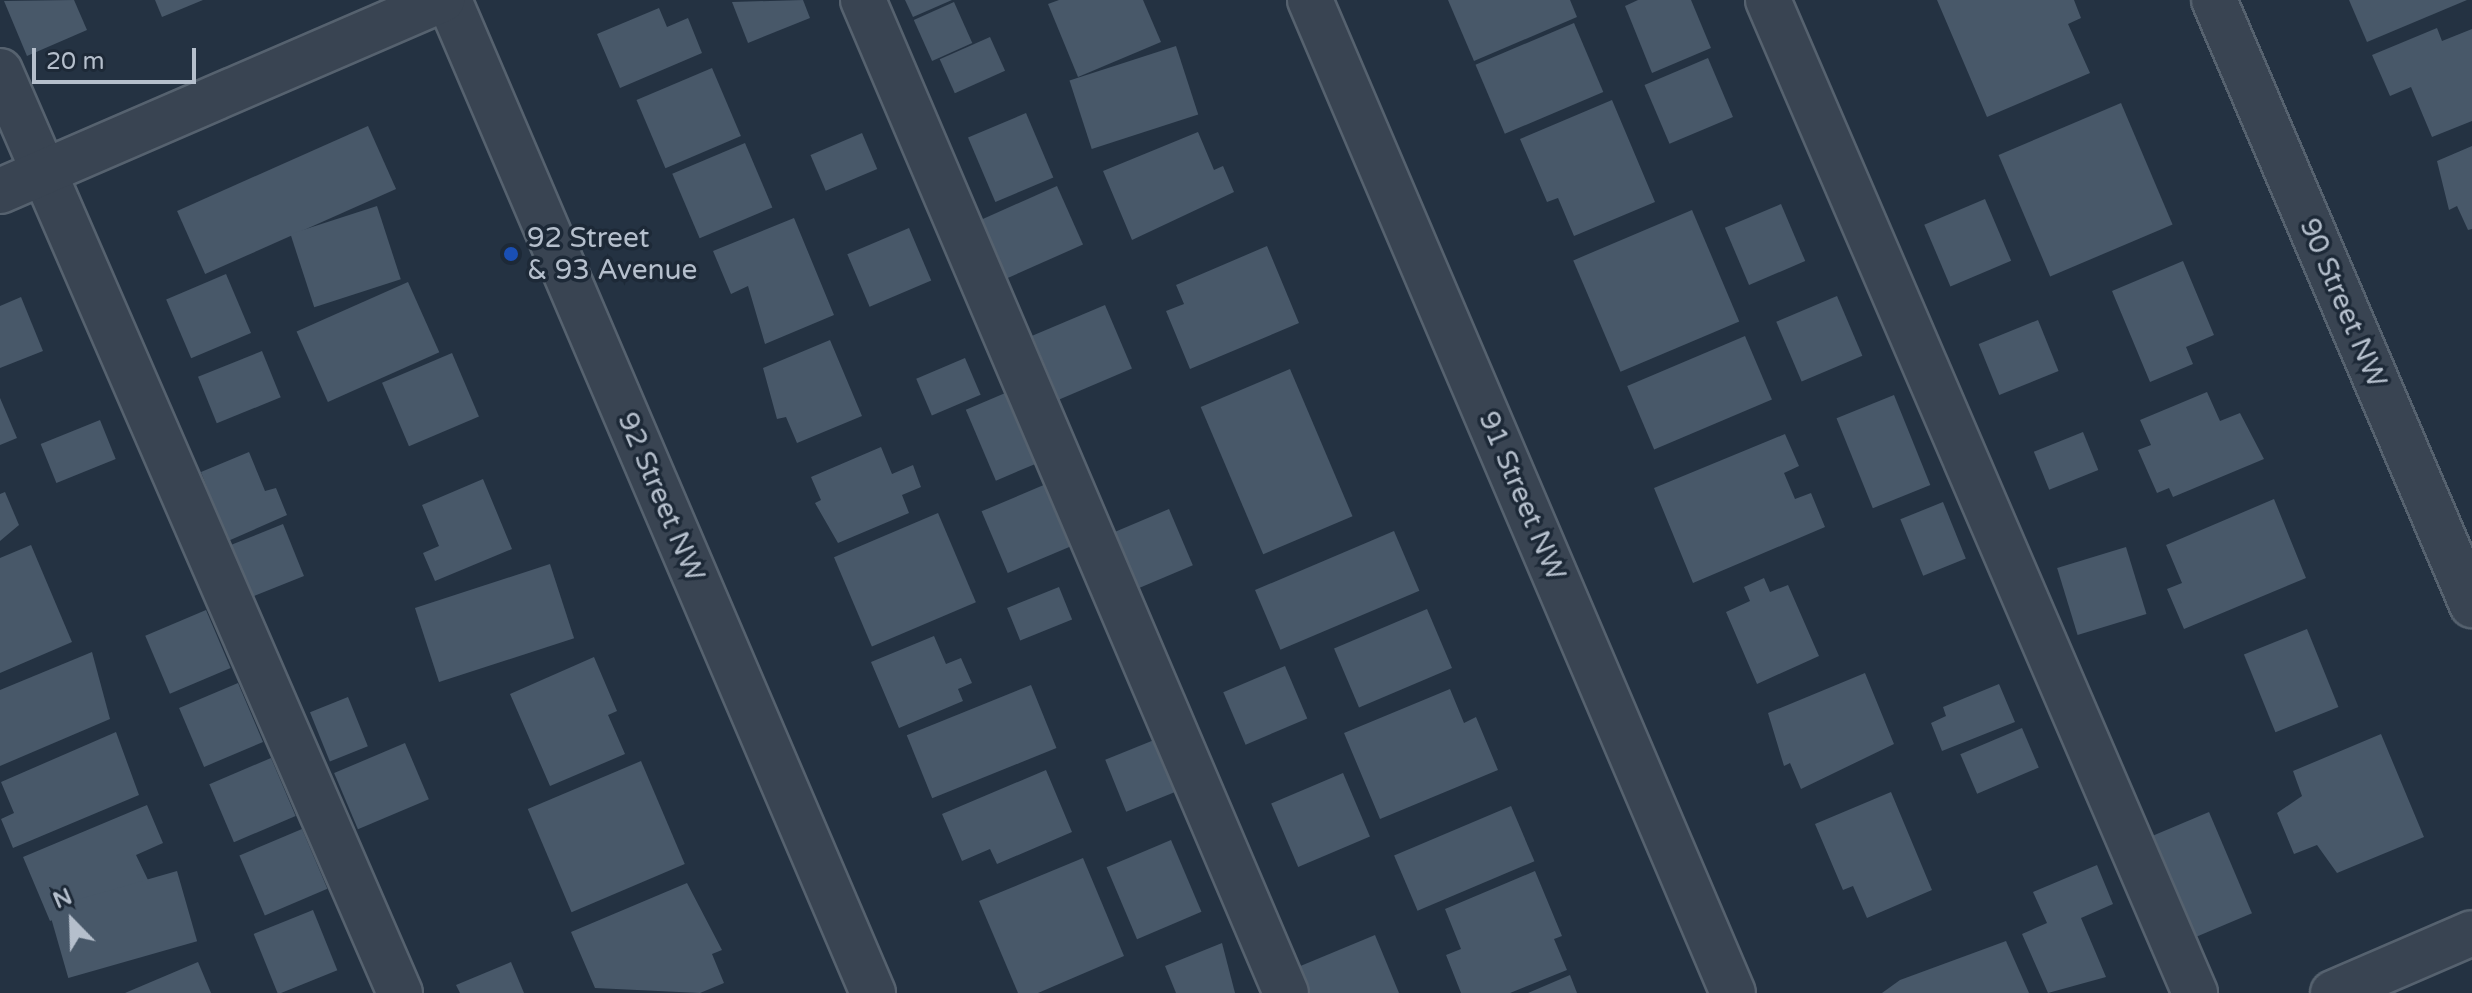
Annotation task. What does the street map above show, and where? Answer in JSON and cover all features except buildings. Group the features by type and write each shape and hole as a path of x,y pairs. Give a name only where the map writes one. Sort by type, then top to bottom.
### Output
{"street":[{"path":"0,191 442,0"},
{"name":"92 Street NW","path":"449,0 873,993"},
{"path":"863,0 1286,993"},
{"name":"91 Street NW","path":"1310,0 1733,993"},
{"path":"1768,0 2195,993"},
{"name":"90 Street NW","path":"2214,0 2472,605"},
{"path":"0,71 400,993"},
{"path":"2333,993 2472,933"}],"place":[{"name":"92 Street & 93 Avenue","path":"511,254"}]}
